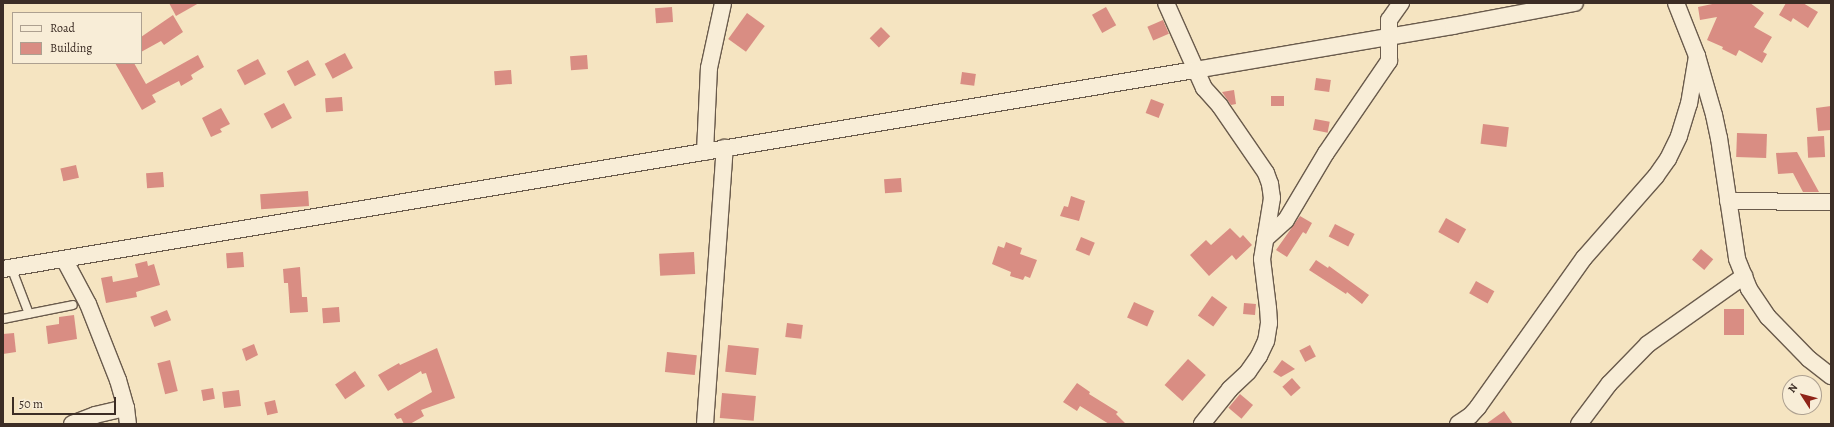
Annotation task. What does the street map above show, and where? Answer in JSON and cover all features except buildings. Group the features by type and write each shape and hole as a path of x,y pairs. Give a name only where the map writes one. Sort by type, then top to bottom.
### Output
{"street":[{"path":"705,152 709,68 723,3"},
{"path":"1166,3 1204,88 1220,106 1266,173 1270,184 1272,198 1262,260 1269,322 1266,341 1259,356 1248,372 1230,389 1202,424"},
{"path":"1265,239 1289,216 1326,154 1389,61 1390,20 1401,3"},
{"path":"7,268 1195,70 1576,3"},
{"path":"1676,3 1697,56 1719,138 1737,258 1748,289 1768,317 1809,359 1831,376"},
{"path":"1458,424 1470,416 1478,407 1584,258 1656,176 1668,159 1679,136 1689,104 1697,56"},
{"path":"705,424 725,148"},
{"path":"1728,201 1831,202"},
{"path":"64,259 88,304 118,380 126,408 128,424"},
{"path":"1579,424 1609,384 1648,344 1744,276"},
{"path":"72,424 95,415 126,408"}],"lane":[{"path":"7,268 29,314"},
{"path":"3,320 73,305"}]}
